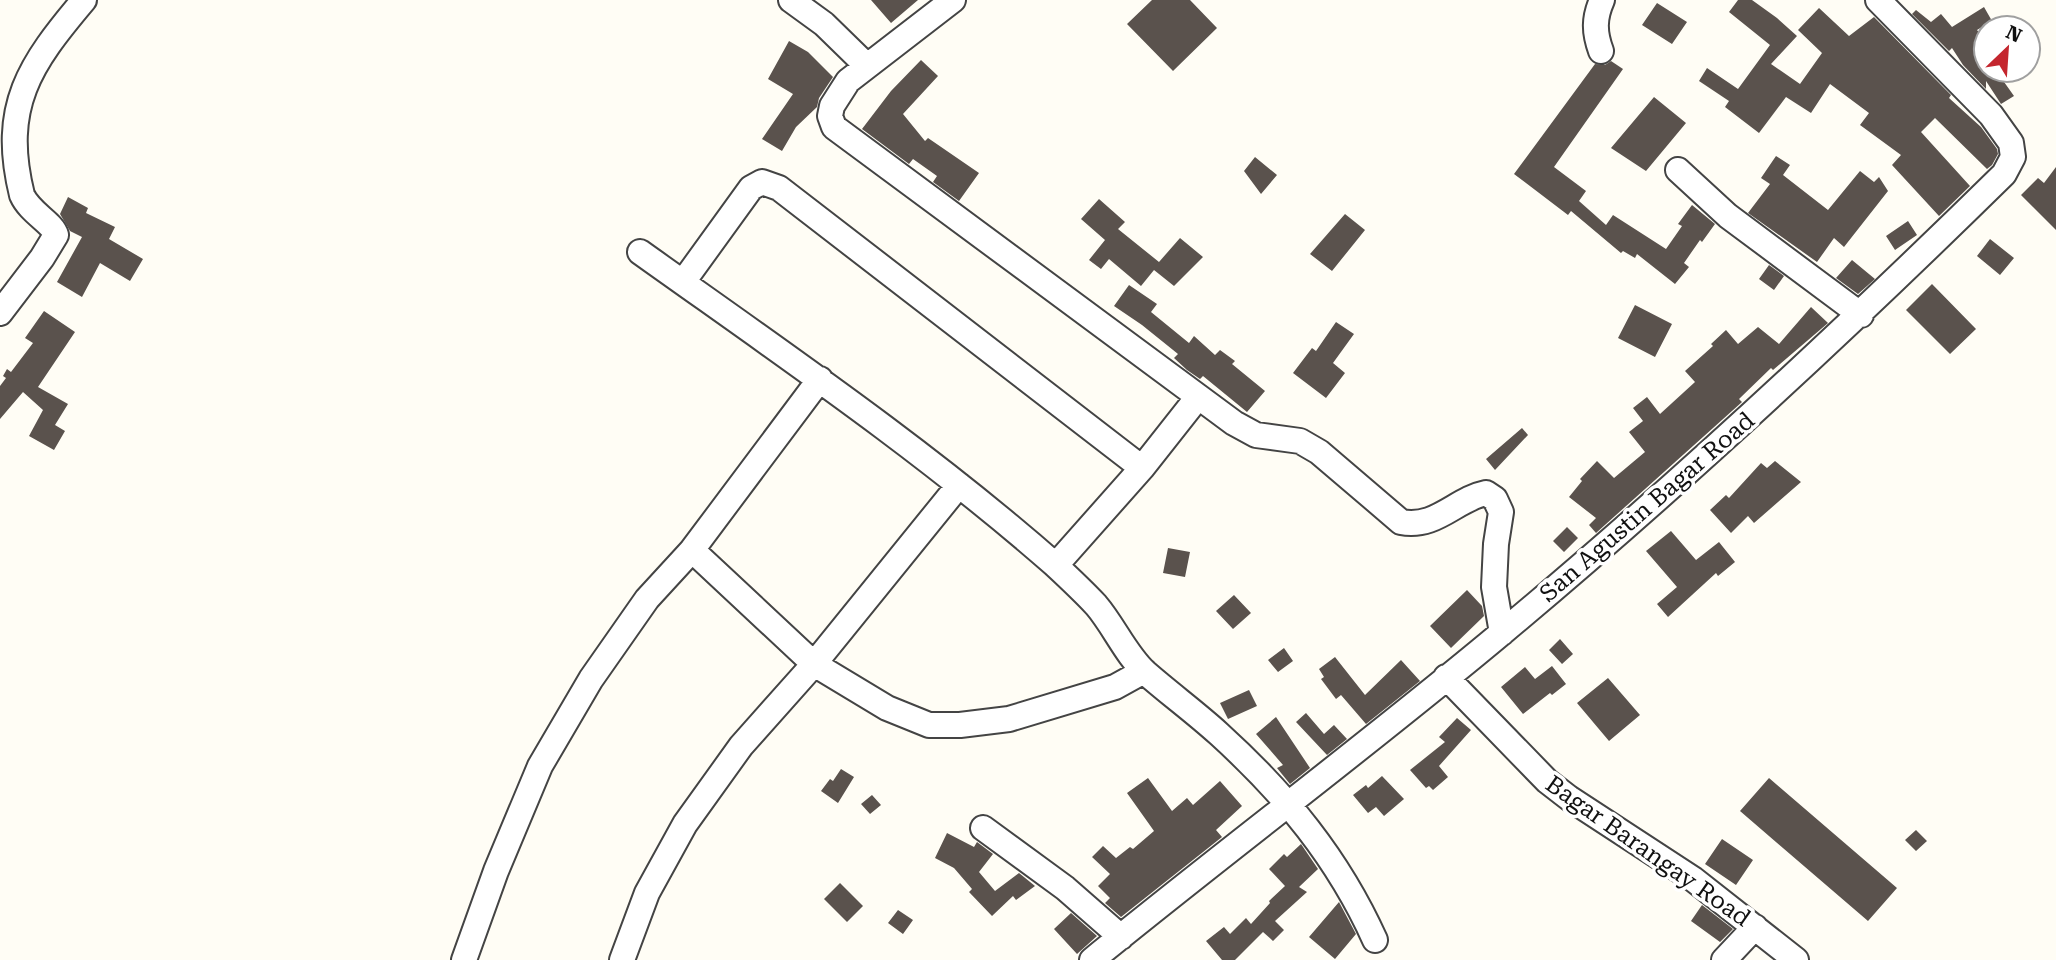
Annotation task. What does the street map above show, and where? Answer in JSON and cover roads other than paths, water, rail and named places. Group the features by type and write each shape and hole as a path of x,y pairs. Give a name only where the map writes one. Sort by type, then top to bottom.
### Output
{"street":[{"path":"0,313 56,235 54,229 29,208 12,167 7,130 11,102 29,65 84,0"},
{"path":"791,0 824,24 866,65"},
{"path":"953,0 848,81 832,106 830,116 840,134 1245,430 1256,435 1300,441 1319,452 1401,522 1412,524 1429,521 1476,495 1486,493 1495,499 1501,512 1494,587 1502,633"},
{"path":"1601,51 1595,20 1602,0"},
{"name":"San Agustin Bagar Road","path":"1092,960 1502,633 1684,477 1861,315 2004,174 2012,157 2011,143 1991,116 1878,0"},
{"path":"1678,170 1728,216 1861,315"},
{"path":"683,282 751,188 762,182 779,188 1142,468"},
{"path":"640,252 820,379 958,485 1056,565 1096,605 1144,671 1221,736 1289,804 1336,866 1358,901 1375,940"},
{"path":"464,960 496,871 540,766 592,679 647,599 692,550 820,379"},
{"path":"1056,565 1142,468 1198,397"},
{"path":"622,960 648,893 685,824 741,746 814,664 958,485"},
{"path":"692,550 814,664 887,708 929,725 960,725 1009,719 1115,687 1144,671"},
{"name":"Bagar Barangay Road","path":"1446,677 1529,764 1558,790 1693,879 1796,960"},
{"path":"983,828 1065,888 1121,937"},
{"path":"1724,960 1755,927"}]}
